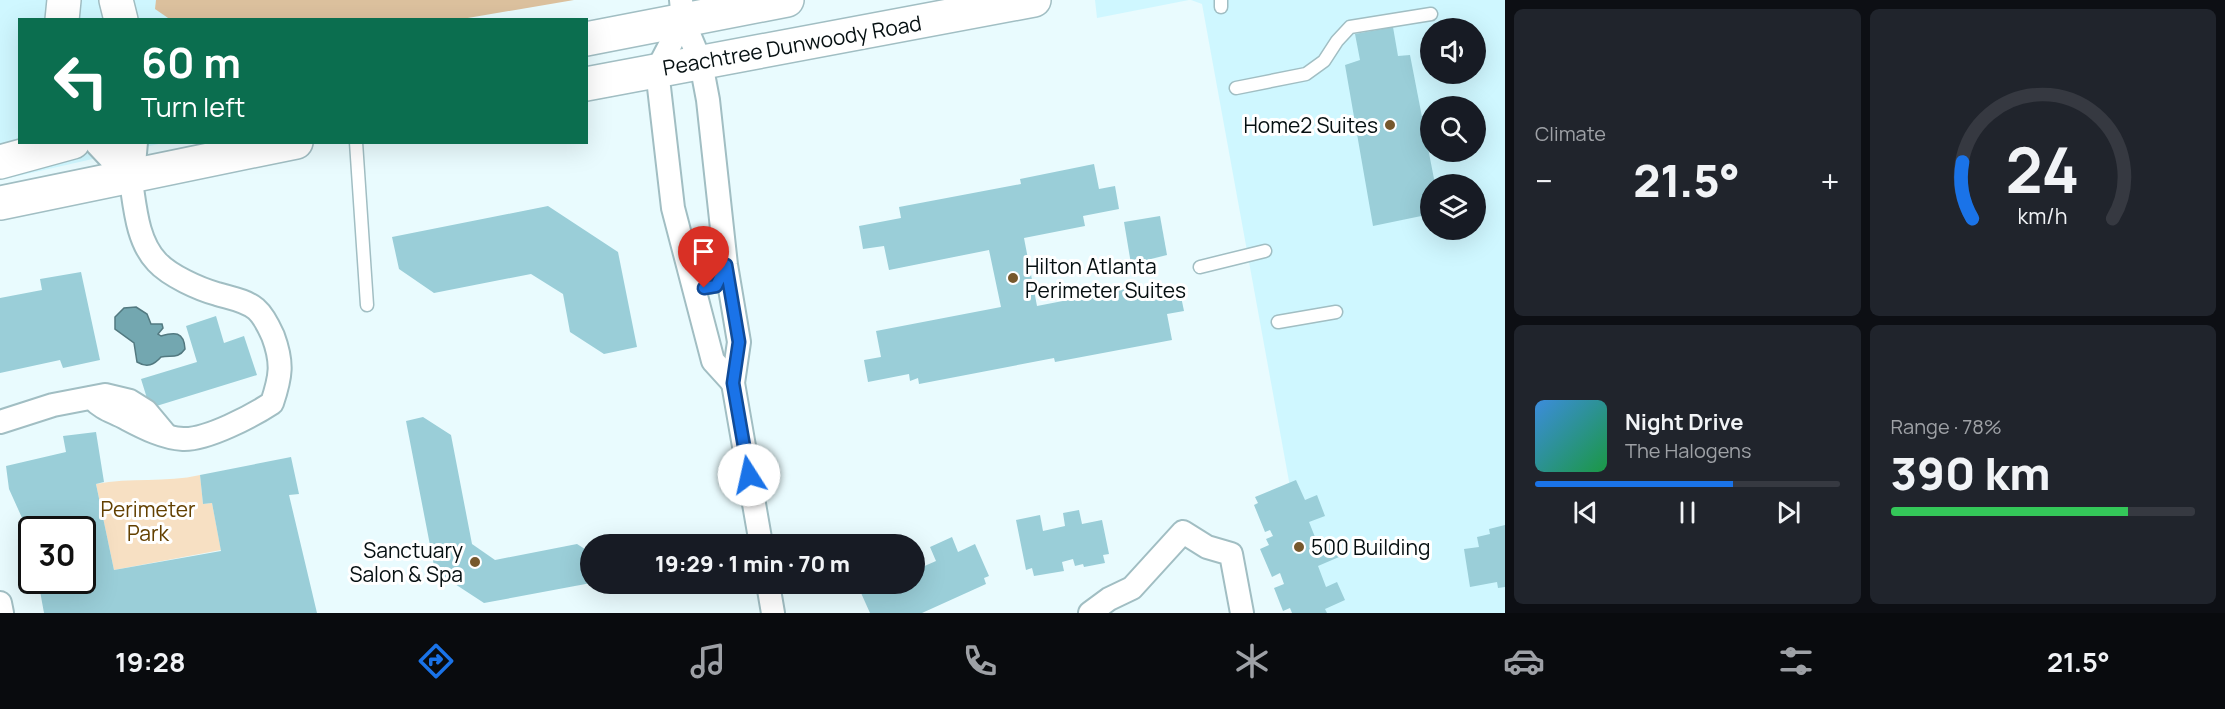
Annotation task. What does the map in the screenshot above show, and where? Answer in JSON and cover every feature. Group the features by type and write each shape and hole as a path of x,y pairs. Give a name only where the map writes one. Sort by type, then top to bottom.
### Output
{"main road":[{"path":"62,18 66,0"},
{"path":"115,0 120,18"},
{"name":"Peachtree Dunwoody Road","path":"588,38 682,10 787,0"},
{"name":"Peachtree Dunwoody Road","path":"588,84 1034,0"},
{"path":"0,151 18,137"},
{"path":"0,162 66,144"},
{"path":"0,203 286,144"}],"street":[{"path":"66,0 69,18"},
{"path":"115,0 115,18"},
{"path":"682,10 701,63 708,100 726,265 739,342 733,383 759,534"},
{"path":"682,10 657,70 674,208 690,279 713,361 733,383"},
{"path":"101,144 130,175"},
{"path":"0,422 53,405 105,395 130,401 146,411 168,436 196,439 252,416 273,403 280,377 278,351 270,328 256,309 167,272 155,260 141,237 130,175 133,144"},
{"path":"1090,613 1109,599 1132,588 1183,532 1207,547 1231,554 1242,613"},
{"path":"770,594 773,613"},
{"path":"0,603 2,613"}],"lane":[{"path":"1236,88 1306,74 1324,61 1337,41 1350,27 1431,14"},
{"path":"356,144 367,305"},
{"path":"1200,267 1265,251"},
{"path":"690,279 704,288 716,286 726,265"},
{"path":"1278,322 1336,312"}],"shaded area":[{"path":"0,0 329,0 331,18 18,18 18,144 159,144 0,180"},
{"path":"156,0 574,0 468,18 168,18 155,9"},
{"path":"1095,0 1189,0 1097,18"},
{"path":"1191,0 1505,0 1505,613 1313,613 1202,4"},
{"path":"136,307 147,314 151,324 162,324 163,328 158,334 161,336 178,334 183,339 185,349 177,355 161,357 150,365 137,362 134,343 115,329 115,317 124,308"}],"green space":[{"name":"Perimeter Park","path":"200,475 203,504 212,503 221,550 114,570 96,484"}],"building":[{"name":"Home2 Suites","path":"1393,27 1398,56 1410,55 1420,107 1420,162 1431,162 1433,174 1420,174 1420,216 1373,226 1345,65 1360,60 1355,34"},
{"name":"Hilton Atlanta Perimeter Suites","path":"1094,164 1099,189 1115,186 1119,209 1083,216 1085,226 1024,238 1037,306 1140,286 1142,294 1179,287 1184,311 1167,314 1172,340 1055,362 1054,358 919,384 918,378 910,381 909,374 868,382 864,360 881,357 876,331 1001,307 989,250 889,270 884,246 863,249 859,226 901,218 899,207 1021,184 1020,179"},
{"path":"548,206 618,252 637,347 604,354 570,332 563,294 531,274 434,293 399,269 392,237"},
{"path":"1160,216 1167,255 1131,264 1124,222"},
{"path":"81,272 100,360 63,368 60,360 0,373 0,298 42,290 40,279"},
{"path":"216,316 224,343 244,336 257,375 150,408 141,379 197,362 186,326"},
{"path":"423,417 451,435 472,544 495,560 577,544 580,546 580,585 484,603 435,571 406,421"},
{"path":"96,432 104,482 96,484 114,570 221,551 212,503 203,504 200,475 291,457 299,494 289,495 317,613 44,613 41,594 96,594 96,516 21,516 9,489 6,466 66,452 63,436"},
{"name":"500 Building","path":"1296,480 1305,500 1317,495 1325,516 1309,522 1317,542 1330,537 1339,557 1318,566 1326,587 1337,582 1345,600 1325,609 1327,613 1292,613 1290,608 1283,611 1274,588 1284,584 1280,573 1272,577 1260,549 1269,545 1266,539 1273,536 1270,530 1265,532 1254,505 1258,503 1255,497"},
{"path":"1079,510 1082,524 1102,520 1109,554 1103,555 1105,563 1084,567 1083,564 1075,566 1073,559 1062,562 1064,571 1034,576 1032,568 1026,570 1016,520 1040,515 1043,531 1065,526 1063,513"},
{"path":"1505,525 1505,587 1498,588 1497,582 1470,587 1464,549 1479,547 1477,537 1490,534 1489,529"},
{"path":"952,537 958,552 975,544 989,576 984,578 986,584 922,613 870,613 861,594 925,594 925,566 936,561 930,547"}],"place":[{"name":"Home2 Suites","path":"1390,125"},
{"name":"Hilton Atlanta Perimeter Suites","path":"1013,278"},
{"name":"500 Building","path":"1299,547"},
{"name":"Sanctuary Salon & Spa","path":"475,562"}],"route":[{"path":"704,288 716,286 726,265 739,342 733,383 749,475"}]}
